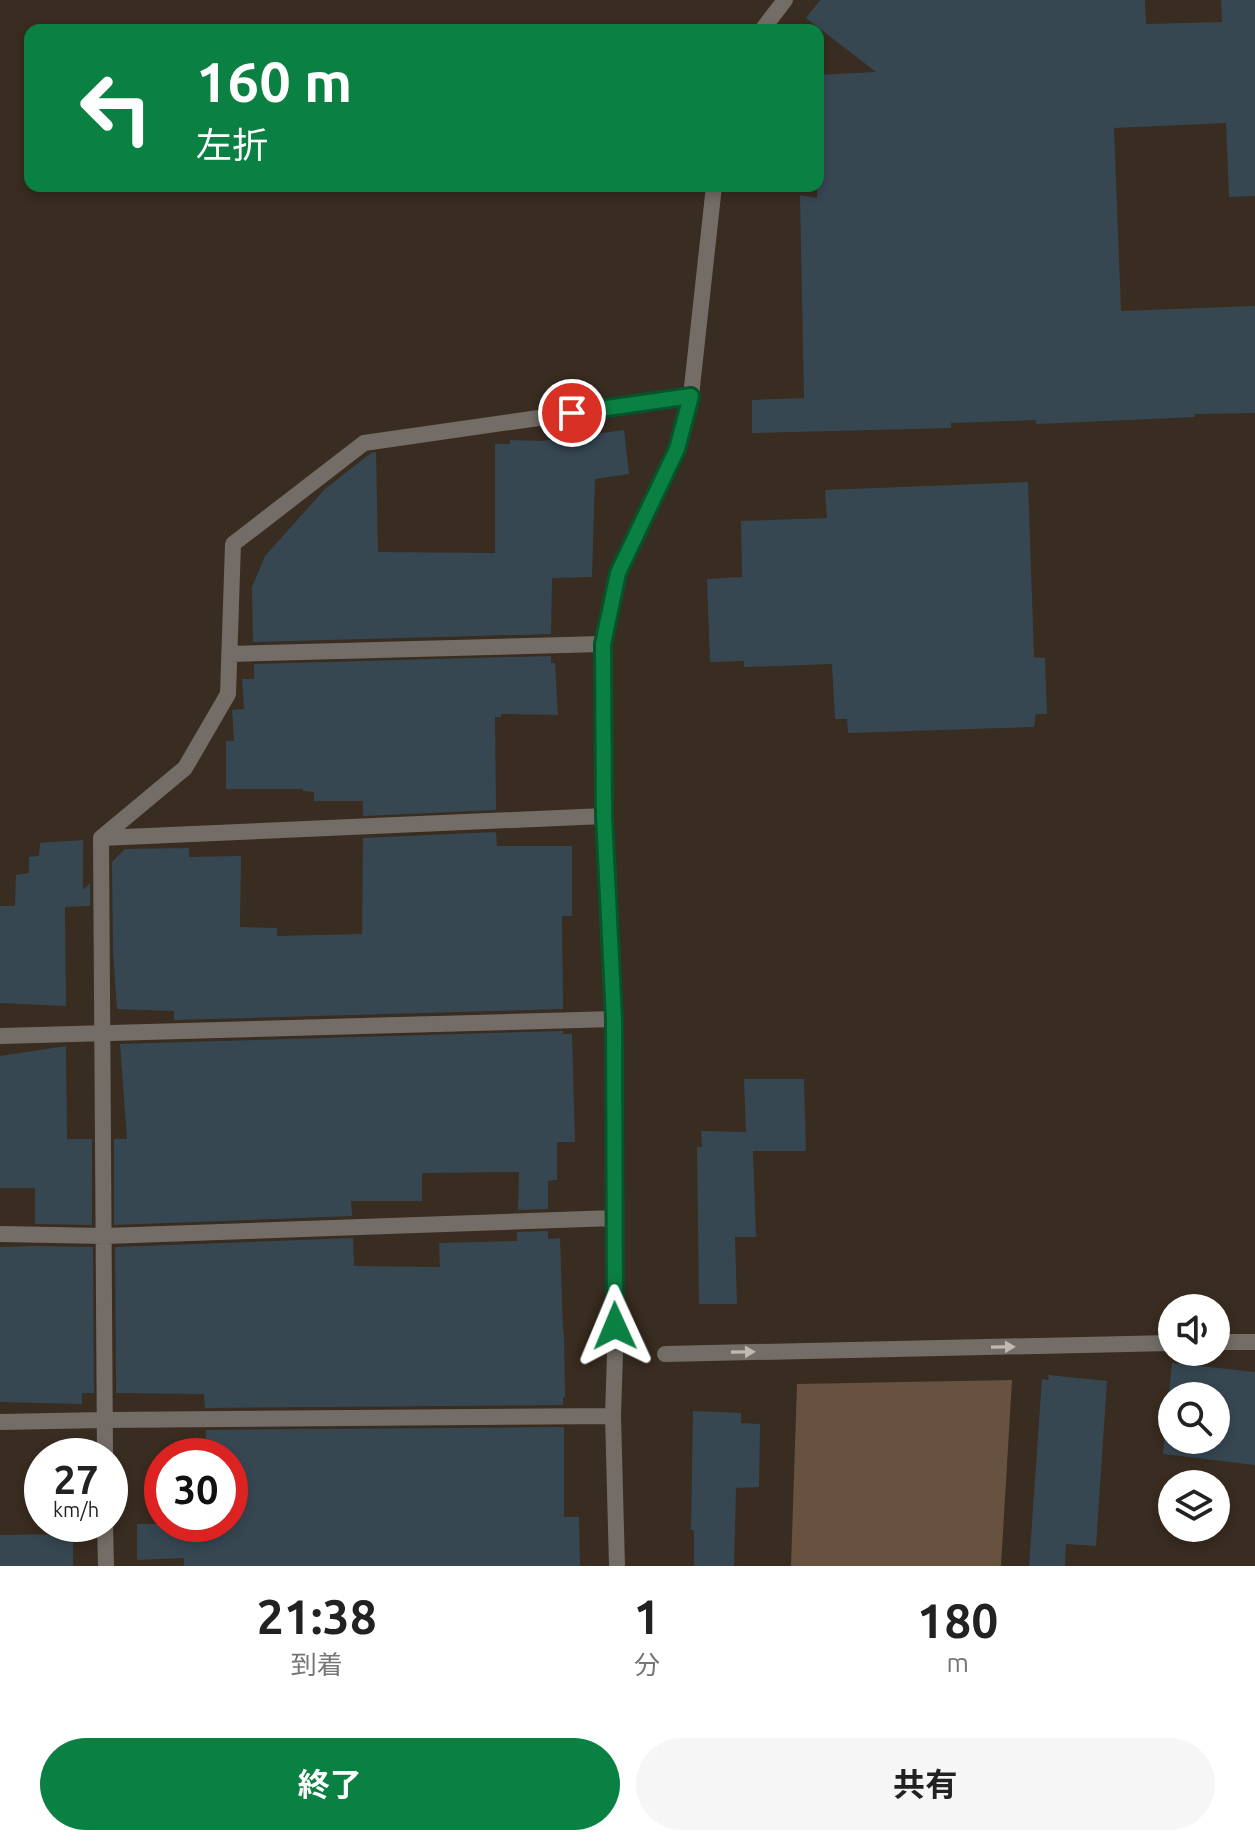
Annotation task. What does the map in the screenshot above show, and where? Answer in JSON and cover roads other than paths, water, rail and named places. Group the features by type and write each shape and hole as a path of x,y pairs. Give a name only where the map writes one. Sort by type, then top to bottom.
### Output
{"street":[{"path":"767,24 785,0"},
{"path":"617,1566 613,1416 614,1019 604,816 603,644 618,573 677,449 691,396 713,192"},
{"path":"101,838 185,768 228,694 233,544 364,443 691,396"},
{"path":"229,654 603,644"},
{"path":"101,838 604,816"},
{"path":"101,838 105,1438"},
{"path":"0,1036 614,1019"},
{"path":"0,1234 105,1236 614,1218"},
{"path":"1230,1342 1255,1342"},
{"path":"665,1354 1158,1343"},
{"path":"0,1422 613,1416"},
{"path":"105,1542 106,1566"}]}
